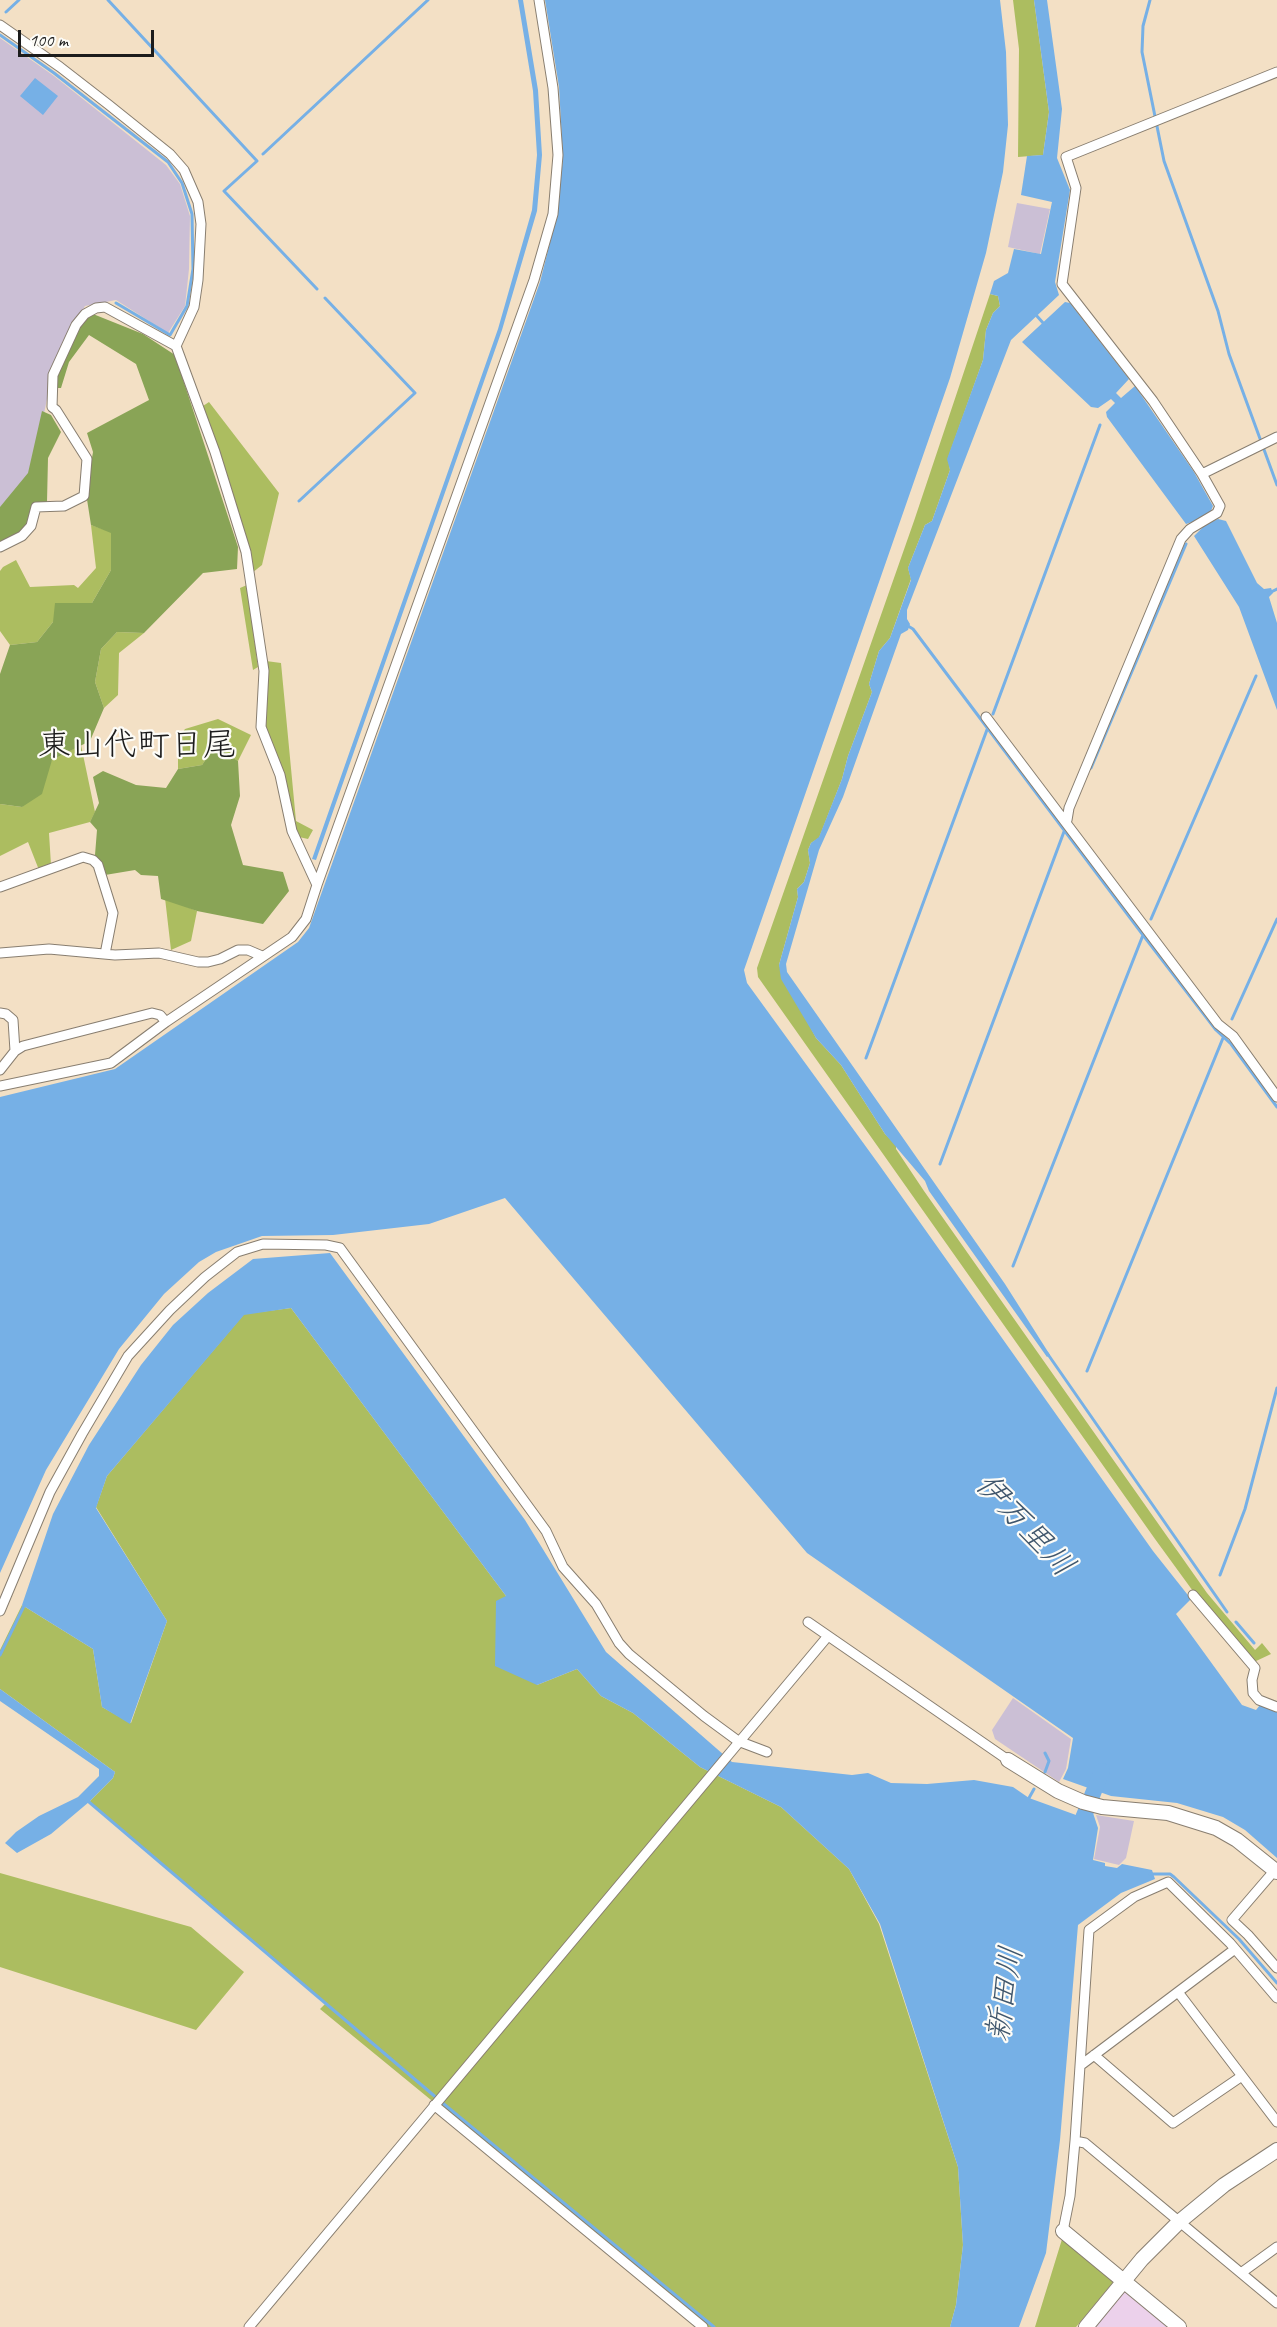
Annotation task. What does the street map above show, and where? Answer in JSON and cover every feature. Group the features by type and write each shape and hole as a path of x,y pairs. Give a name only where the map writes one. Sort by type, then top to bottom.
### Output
{"street":[{"path":"0,1086 111,1063 166,1022 292,937 300,930 306,919 530,291 553,214 558,155 553,88 539,0"},
{"path":"0,25 109,105 170,154 184,170 198,202 201,224 194,307 176,346"},
{"path":"1066,820 1181,539 1190,529 1217,513 1220,506 1202,474 1153,401 1062,284 1076,188 1066,157 1277,72"},
{"path":"0,547 22,536 31,526 36,507 64,506 84,496 87,459 56,410 51,407 53,375 71,335 86,314 96,308 105,307 176,346 215,452 246,552 264,671 261,727 280,775 292,831 317,885"},
{"path":"1202,474 1277,437"},
{"path":"986,717 1218,1024 1233,1036 1277,1097"},
{"path":"0,887 83,858 93,860 98,866 113,913 105,954"},
{"path":"0,953 50,949 105,954 159,952 198,962 208,962 238,950 248,950 261,957"},
{"path":"0,1013 6,1014 13,1020 15,1051"},
{"path":"0,1070 15,1051 23,1046 152,1013 160,1015 166,1022"},
{"path":"0,1611 50,1492 128,1356 170,1310 205,1277 237,1252 263,1244 326,1245 340,1248 546,1531 563,1567 596,1604 619,1643 735,1744 767,1752"},
{"path":"1193,1595 1255,1668 1252,1680 1253,1693 1259,1700 1277,1707"},
{"path":"808,1622 1008,1760 1058,1791 1102,1807 1168,1813 1201,1821 1237,1840 1276,1871 1232,1920 1277,1968"},
{"path":"249,2327 705,1783 735,1744 828,1636"},
{"path":"1174,2326 1063,2231 1070,2196 1075,2140 1089,1930 1134,1897 1168,1882 1235,1949 1277,1998"},
{"path":"1081,2065 1235,1949"},
{"path":"1178,1992 1277,2122"},
{"path":"1094,2055 1173,2122 1242,2076"},
{"path":"434,2105 703,2327"},
{"path":"1075,2140 1085,2143 1277,2303"},
{"path":"1086,2327 1148,2252 1179,2222 1224,2185 1277,2150"},
{"path":"1241,2273 1277,2247"}],"shaded area":[{"path":"0,38 54,76 166,165 180,184 190,216 189,269 185,306 168,333 116,300 85,306 54,363 32,475 0,514"},
{"path":"1017,203 1050,209 1040,254 1008,247"},
{"path":"1013,1698 1071,1739 1066,1769 1059,1782 995,1739 992,1730"},
{"path":"1096,1815 1134,1821 1126,1858 1119,1865 1094,1859 1100,1827"},
{"path":"1124,2286 1174,2327 1090,2327"}],"green space":[{"path":"1013,0 1034,0 1049,112 1043,155 1018,157 1019,49"},
{"path":"990,294 998,296 1000,306 993,313 986,330 983,360 948,458 950,470 932,521 925,525 908,568 911,579 890,638 879,651 869,684 872,692 848,756 842,779 819,838 811,843 808,850 810,863 804,882 797,889 798,897 779,965 816,1038 841,1065 885,1134 896,1144 896,1149 924,1191 1207,1593 1255,1650 1262,1643 1271,1654 1254,1662 1198,1598 1155,1539 758,977 757,968 914,521"},
{"path":"93,314 143,334 175,355 238,547 237,569 203,573 144,633 117,632 101,649 95,682 104,708 90,741 52,760 42,794 22,807 0,804 0,674 10,645 37,642 53,622 55,603 92,603 111,570 111,533 91,525 86,493 93,452 87,433 149,400 136,364 89,335 69,362 61,388 57,388 56,375 82,323"},
{"path":"209,402 279,493 262,565 252,573 203,406"},
{"path":"42,411 51,415 61,432 48,458 47,502 33,504 28,526 18,535 0,544 0,507 28,473"},
{"path":"91,525 111,532 111,570 92,603 53,622 37,642 10,645 0,631 0,571 16,560 30,587 74,585 78,588 96,568"},
{"path":"247,585 258,667 253,670 240,588"},
{"path":"117,632 144,633 119,653 118,695 104,708 95,682 101,649"},
{"path":"266,661 281,663 296,821 313,830 308,839 299,837 293,825 284,775 264,722"},
{"path":"218,719 251,735 238,761 215,747 202,765 178,769 178,739 185,729"},
{"path":"81,745 95,812 90,822 49,833 51,865 39,870 28,842 0,856 0,804 22,807 52,760"},
{"path":"215,746 238,761 240,796 231,825 243,865 283,872 289,891 263,924 197,911 161,899 158,876 141,875 135,870 105,875 95,855 97,830 90,822 99,803 93,777 103,771 136,785 166,788 178,769 202,765"},
{"path":"165,898 197,911 191,941 171,950"},
{"path":"291,1308 506,1596 537,1685 577,1669 601,1696 633,1713 700,1767 781,1807 849,1869 879,1924 958,2167 963,2245 956,2305 950,2327 708,2327 320,2009 326,2003 89,1802 113,1778 115,1772 0,1689 0,1650 22,1605 93,1649 102,1707 131,1723 167,1621 96,1507 107,1476 244,1314"},
{"path":"0,1873 191,1927 244,1972 196,2030 0,1967"},
{"path":"1063,2236 1115,2280 1076,2327 1035,2327"}],"water":[{"path":"518,0 523,0 538,90 542,155 537,211 502,330 316,860 312,859 498,329 532,210 537,155 533,91"},
{"name":"伊万里川","path":"545,0 1000,0 1006,52 1008,125 1003,172 986,253 950,378 744,970 747,983 1153,1551 1191,1599 1176,1614 1242,1705 1256,1710 1260,1705 1277,1712 1277,1858 1245,1830 1223,1817 1177,1803 1111,1796 1063,1779 1068,1768 1073,1738 807,1553 505,1198 429,1224 333,1235 262,1236 216,1252 199,1262 164,1294 119,1349 46,1470 0,1573 0,1097 115,1069 298,942 309,928 540,282 557,215 563,158 559,87"},
{"path":"1034,0 1047,0 1062,109 1057,158 1070,190 1055,282 1059,295 1011,340 907,610 907,619 910,624 908,630 901,634 843,797 819,850 786,964 787,972 1005,1284 1050,1355 1047,1357 929,1191 925,1181 885,1134 841,1065 816,1038 781,979 779,965 798,897 797,889 804,882 810,863 808,850 811,843 819,837 842,779 848,756 872,692 869,684 879,651 890,638 911,580 908,568 925,525 932,521 950,470 947,459 983,360 986,330 993,313 1000,306 998,296 990,294 994,281 1008,273 1014,249 1041,254 1052,202 1021,195 1027,156 1043,155 1049,112"},
{"path":"35,78 58,96 43,115 20,96"},
{"path":"1065,302 1070,303 1129,379 1116,393 1121,398 1135,386 1194,472 1213,506 1204,517 1207,524 1218,519 1226,521 1257,583 1264,589 1271,588 1273,593 1269,597 1277,623 1277,710 1239,607 1194,536 1203,527 1198,520 1186,524 1107,417 1106,412 1115,403 1111,399 1098,408 1091,407 1022,342"},
{"path":"330,1253 525,1520 606,1652 732,1762 852,1775 868,1773 891,1783 927,1784 974,1780 1013,1787 1029,1798 1076,1815 1078,1811 1093,1813 1098,1828 1093,1860 1105,1863 1105,1866 1117,1868 1122,1864 1152,1870 1155,1879 1121,1893 1078,1925 1060,2140 1046,2253 1019,2327 950,2327 956,2305 963,2245 958,2167 880,1924 849,1869 781,1807 700,1767 633,1713 601,1696 577,1669 537,1685 495,1666 496,1601 506,1596 291,1308 244,1315 107,1476 96,1508 167,1621 130,1724 102,1707 93,1649 22,1605 53,1514 89,1445 141,1365 173,1325 208,1293 253,1259"},
{"path":"0,1689 115,1772 113,1778 89,1802 51,1834 17,1853 5,1843 39,1816 78,1797 99,1776 99,1769 0,1701"}],"waterway":[{"path":"6,12 19,0"},
{"path":"108,0 257,161 224,191 317,289"},
{"path":"263,154 428,0"},
{"path":"1150,0 1143,26 1142,52 1164,161 1218,311 1229,354 1277,485"},
{"path":"0,35 54,73 168,162 182,183 192,214 193,269 187,306 170,335 116,303"},
{"path":"299,501 415,393 325,298"},
{"path":"1037,312 1036,315 1044,324"},
{"path":"993,714 1100,425"},
{"path":"1091,768 1186,544"},
{"path":"1269,593 1277,589"},
{"path":"908,626 913,629 1143,935 1216,1030 1231,1044 1277,1107"},
{"path":"1151,919 1256,676"},
{"path":"866,1058 988,727"},
{"path":"940,1164 1065,829"},
{"path":"1232,1019 1277,919"},
{"path":"1013,1266 1143,935"},
{"path":"1087,1371 1223,1038"},
{"path":"1047,1353 1227,1612"},
{"path":"1220,1575 1245,1509 1277,1388"},
{"path":"0,1655 24,1606"},
{"path":"1236,1622 1254,1643"},
{"path":"1045,1753 1049,1761 1045,1772"},
{"name":"新田川","path":"1077,1833 1102,1771"},
{"path":"1029,1801 1034,1789"},
{"path":"89,1802 445,2105 714,2327"},
{"path":"1150,1874 1170,1874 1174,1877 1239,1939 1277,1983"}],"district":[{"name":"東山代町日尾","path":"137,746"}]}
